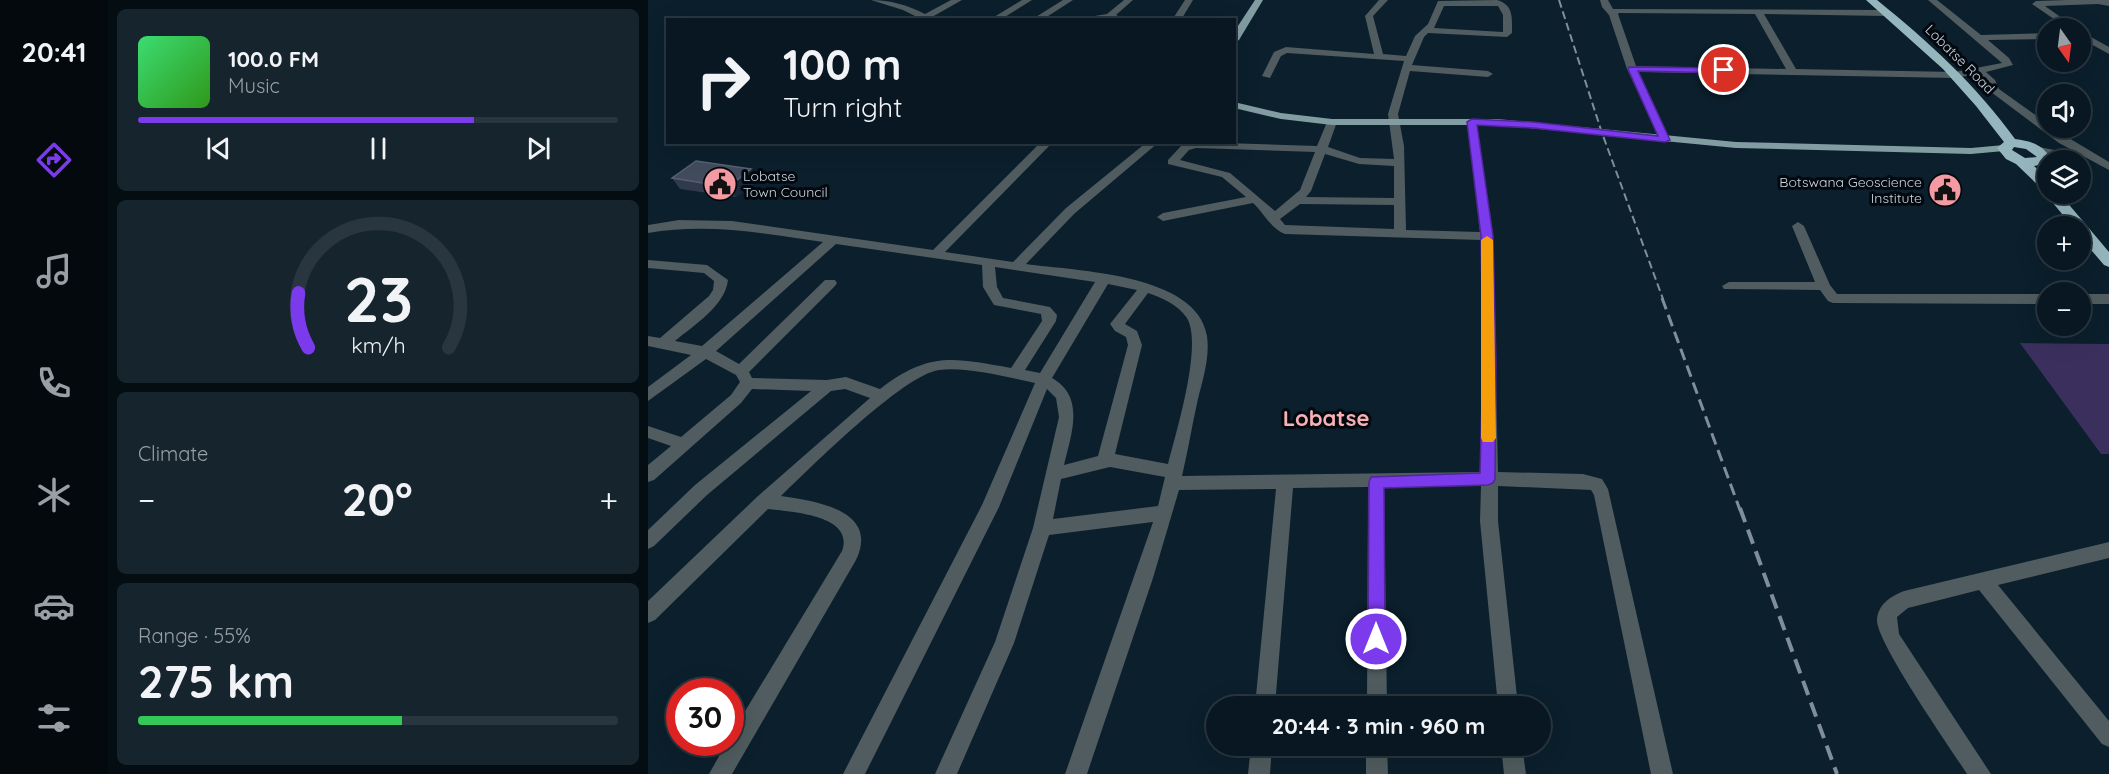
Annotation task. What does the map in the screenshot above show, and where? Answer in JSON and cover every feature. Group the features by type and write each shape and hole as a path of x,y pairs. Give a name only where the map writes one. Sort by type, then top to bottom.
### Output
{"highway":[{"name":"Lobatse Road","path":"1871,0 1955,75 1995,120 2037,153"},
{"name":"Lobatse Road","path":"1995,120 2007,146 2037,177"},
{"path":"2007,146 2037,154"},
{"path":"2018,159 2037,154"},
{"path":"2061,204 2109,262"},
{"path":"2070,204 2109,248"}],"main road":[{"path":"1236,37 1259,0"},
{"path":"1236,105 1281,116 1332,122 1472,122 1533,125 1665,140 1747,145 1971,151 2018,159"},
{"path":"1971,151 2007,146"}],"street":[{"path":"874,0 906,8 928,18 958,0"},
{"path":"996,18 1028,0"},
{"path":"1038,18 1069,0"},
{"path":"1109,16 1129,0"},
{"path":"1177,18 1190,0"},
{"path":"1379,56 1369,17 1384,0"},
{"path":"1604,0 1606,7 1613,14 1632,69 1665,140"},
{"path":"1632,69 1955,75 2003,67 2009,63 1932,0"},
{"path":"2057,18 2036,4 2098,1 2109,3"},
{"path":"1400,233 1400,163 1394,110 1408,64 1420,36 1426,30 1431,26 1441,3 1497,3 1506,8 1507,33 1504,35 1426,30"},
{"path":"1613,14 1617,10 1626,9 1886,12"},
{"path":"1758,12 1793,72"},
{"path":"1092,18 1109,16 1116,18"},
{"path":"1978,38 2037,36"},
{"path":"2091,41 2109,51"},
{"path":"1267,76 1281,50 1379,56 1408,64 1488,74"},
{"path":"1979,71 1998,93 2057,136 2109,167"},
{"path":"1275,217 1298,200 1305,191 1332,122"},
{"path":"1472,122 1487,236 1490,362 1489,521 1507,696"},
{"path":"935,255 1046,144"},
{"path":"1015,267 1070,211 1152,144"},
{"path":"1400,163 1359,161 1322,149 1192,145 1172,160 1174,163 1226,175 1275,217 1281,228 1292,231 1487,236"},
{"path":"2091,168 2109,176"},
{"path":"1163,217 1256,199"},
{"path":"1298,200 1400,202"},
{"path":"648,229 680,224 714,223 1104,279 1145,288 1172,298 1183,305 1197,324 1200,338 1199,353 1173,478 1164,513 1076,774"},
{"path":"1798,226 1824,286 1831,297 1839,300 2037,299"},
{"path":"648,395 705,352 833,240"},
{"path":"984,262 1034,247"},
{"path":"1034,247 1032,259 1036,270"},
{"path":"984,262 990,287 999,302 1045,310 1050,315 1049,321 1015,374"},
{"path":"648,264 706,269 721,280 720,290 714,299 656,342"},
{"path":"854,774 990,507 1013,458 1044,379 1104,279"},
{"path":"648,475 736,399 744,377 830,283"},
{"path":"1729,286 1824,286"},
{"path":"1105,460 1135,345 1132,334 1120,328 1118,324 1145,288"},
{"path":"2091,299 2109,299"},
{"path":"656,342 705,352 744,377 827,386 846,383 882,396"},
{"path":"648,614 764,501 882,396 924,368 938,364 1044,379 1062,394 1066,403 1067,417 1042,528 1004,643 946,774"},
{"path":"648,541 709,484 827,386"},
{"path":"648,432 683,444"},
{"path":"1054,474 1105,460 1125,461 1173,478 1285,483 1488,479 1583,481 1596,484 1600,489 1662,774"},
{"path":"1376,482 1377,696"},
{"path":"1266,696 1285,483"},
{"path":"720,774 850,554 854,540 850,526 829,513 764,501"},
{"path":"1042,528 1164,513"},
{"path":"1980,774 1892,640 1885,618 1888,610 1904,600 2109,550"},
{"path":"1983,581 2109,737"},
{"path":"1259,774 1261,756"},
{"path":"1377,756 1377,774"},
{"path":"1513,756 1515,774"}],"shaded area":[{"path":"2020,343 2109,344 2109,454 2101,454"}],"building":[{"path":"696,161 751,169 728,187 672,178"}],"railway":[{"path":"1559,0 1602,133 1663,299"},
{"path":"1662,298 1740,510"},
{"path":"1740,508 1837,774"}],"slow traffic":[{"path":"1487,240 1490,362 1488,438"}],"place":[{"name":"Lobatse Town Council","path":"720,184"},
{"name":"Botswana Geoscience Institute","path":"1945,190"}],"district":[{"name":"Lobatse","path":"1326,418"}],"route":[{"path":"1376,639 1376,482 1488,479 1490,362 1487,236 1472,122 1533,125 1665,140 1632,69 1724,70"}]}
